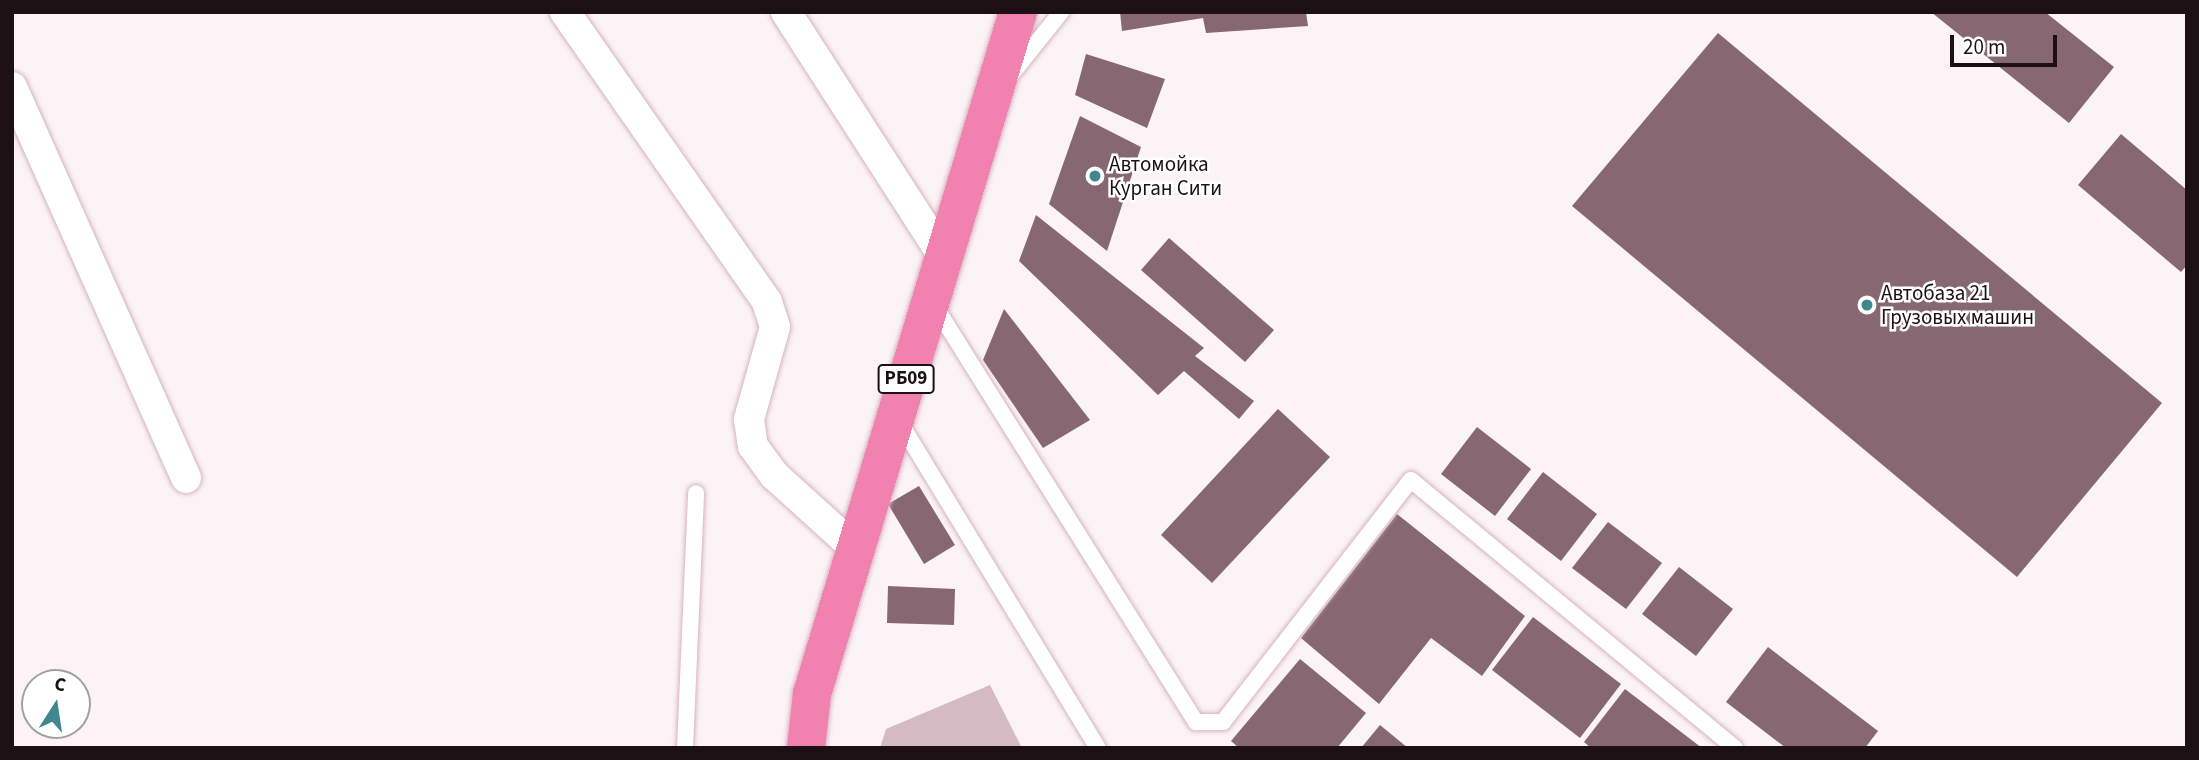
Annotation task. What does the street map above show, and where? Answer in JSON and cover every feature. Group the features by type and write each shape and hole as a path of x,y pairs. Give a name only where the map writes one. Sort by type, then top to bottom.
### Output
{"highway":[{"name":"РБ09","path":"806,748 812,694 1018,12"}],"street":[{"path":"565,12 767,302 775,327 749,419 753,446 774,475 856,549"},
{"path":"786,12 943,256"},
{"path":"12,87 186,478"}],"lane":[{"path":"991,99 1061,12"},
{"path":"930,298 1196,722 1223,722 1411,480 1735,748"},
{"path":"895,415 1098,748"},
{"path":"685,748 696,493"}],"shaded area":[{"path":"990,685 1022,748 880,748 886,729"}],"building":[{"path":"1120,12 1306,12 1308,26 1206,33 1203,18 1122,31"},
{"path":"1931,12 2045,12 2114,67 2069,123"},
{"name":"Автобаза 21 Грузовых машин","path":"1718,33 2162,403 2017,577 1572,206"},
{"path":"1086,54 1165,79 1147,128 1075,95"},
{"name":"Автомойка Курган Сити","path":"1080,116 1141,147 1107,251 1049,204"},
{"path":"2121,134 2187,190 2187,265 2181,272 2078,185"},
{"path":"1036,215 1204,348 1195,356 1254,401 1239,419 1184,371 1158,395 1019,261"},
{"path":"1169,238 1274,330 1245,362 1141,270"},
{"path":"1004,309 1090,420 1043,448 983,360"},
{"path":"1278,409 1330,457 1212,583 1161,535"},
{"path":"1477,427 1531,469 1495,516 1441,474"},
{"path":"1543,472 1597,514 1561,561 1507,519"},
{"path":"919,486 955,545 924,564 888,504"},
{"path":"1397,514 1525,616 1482,676 1431,638 1379,704 1301,638"},
{"path":"1608,522 1662,563 1626,609 1572,568"},
{"path":"1679,567 1733,609 1696,656 1642,614"},
{"path":"888,586 955,589 954,625 887,623"},
{"path":"1533,617 1621,684 1580,738 1492,670"},
{"path":"1768,647 1878,731 1865,748 1786,748 1726,702"},
{"path":"1300,659 1366,713 1337,748 1239,748 1231,741"},
{"path":"1625,689 1702,748 1591,748 1584,742"},
{"path":"1380,725 1408,748 1361,748"}],"place":[{"name":"Автомойка Курган Сити","path":"1095,176"},
{"name":"Автобаза 21 Грузовых машин","path":"1867,305"}]}
